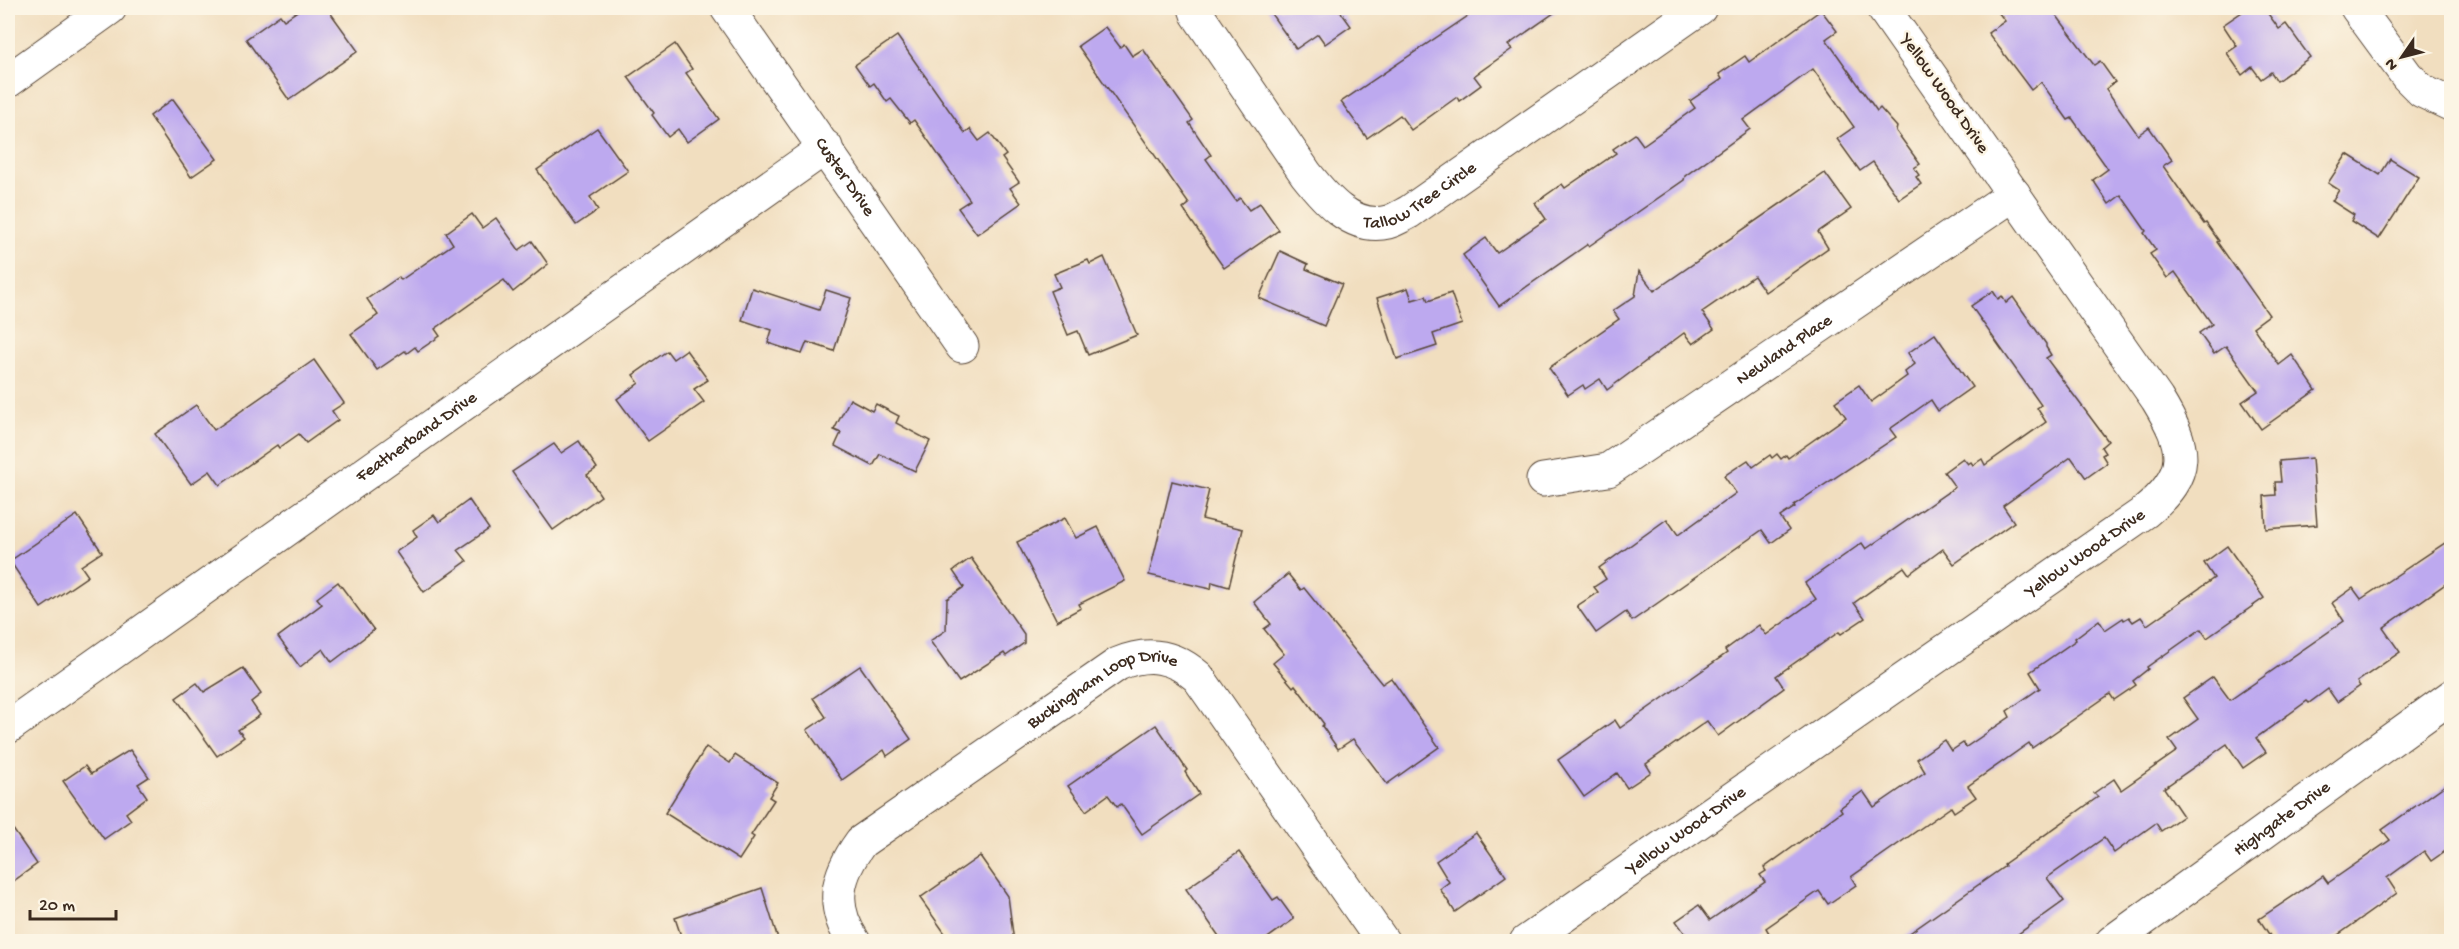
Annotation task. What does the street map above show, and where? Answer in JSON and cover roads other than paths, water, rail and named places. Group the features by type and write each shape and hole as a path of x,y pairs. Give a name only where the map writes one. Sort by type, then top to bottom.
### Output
{"street":[{"path":"8,81 110,8"},
{"name":"Custer Drive","path":"727,8 826,147 962,346"},
{"name":"Tallow Tree Circle","path":"1195,8 1300,164 1326,198 1350,215 1375,223 1388,222 1410,212 1700,8"},
{"name":"Yellow Wood Drive","path":"1526,942 2135,519 2161,499 2172,486 2179,471 2178,440 2171,421 1883,8"},
{"path":"2357,8 2407,76 2422,90 2451,105"},
{"name":"Featherband Drive","path":"8,727 826,147"},
{"name":"Newland Place","path":"1543,480 1608,470 2014,194"},
{"name":"Buckingham Loop Drive","path":"854,942 841,914 837,896 844,867 861,842 1118,664 1149,656 1184,665 1198,677 1383,942"},
{"name":"Highgate Drive","path":"2112,942 2451,696"}]}
